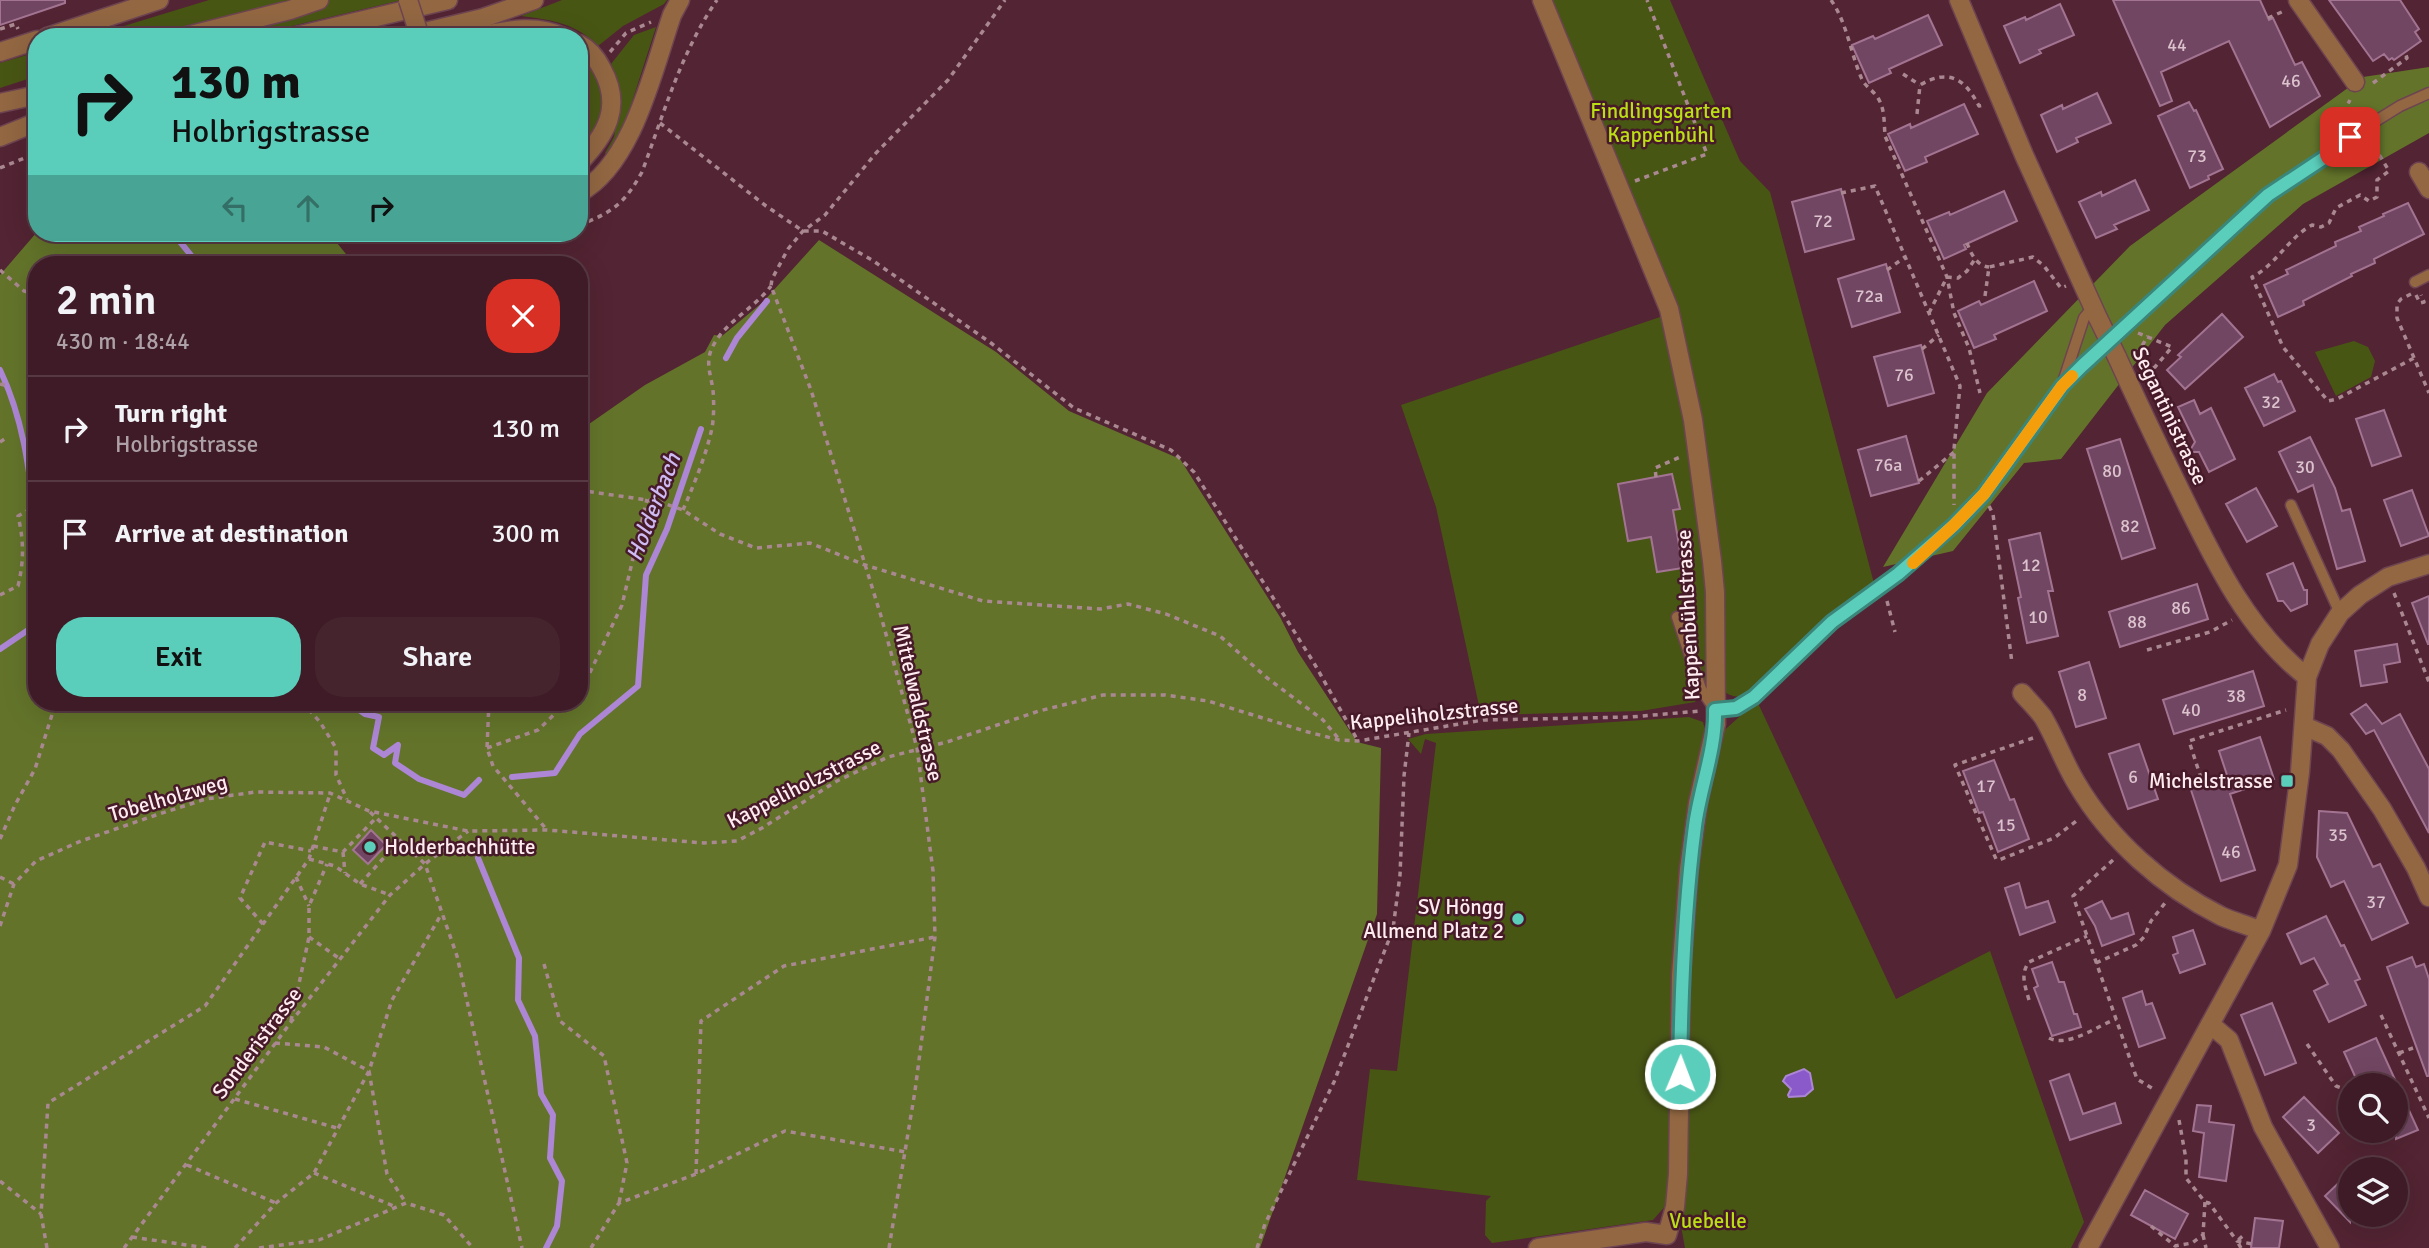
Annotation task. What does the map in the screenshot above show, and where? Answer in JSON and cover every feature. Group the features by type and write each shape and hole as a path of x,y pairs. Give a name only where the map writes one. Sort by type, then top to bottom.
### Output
{"street":[{"path":"74,28 158,0"},
{"path":"214,28 290,10 319,0"},
{"path":"408,0 418,28"},
{"path":"330,28 448,0"},
{"path":"441,28 482,18 534,0"},
{"name":"Kappenbühlstrasse","path":"1542,0 1669,309 1693,420 1704,490 1714,592 1716,724 1698,803 1689,869 1681,975 1678,1174 1673,1242"},
{"name":"Segantinistrasse","path":"1959,0 2024,155 2205,542 2241,603 2284,659 2308,677"},
{"path":"2293,4 2353,90"},
{"path":"588,187 614,163 630,136 676,8"},
{"path":"0,52 28,43"},
{"path":"588,50 599,63 608,81 612,104 608,126 588,154"},
{"path":"4,102 28,89"},
{"path":"4,102 28,97"},
{"path":"0,128 28,123"},
{"path":"0,137 28,126"},
{"path":"2419,173 2429,189"},
{"path":"2088,1248 2261,932 2288,864 2308,677 2320,644 2340,613 2360,594 2388,577 2429,564"},
{"path":"2022,692 2042,717 2078,786 2111,831 2133,854 2191,899 2224,917 2261,932"},
{"path":"2304,726 2327,736 2340,750 2382,809 2416,868 2429,897"},
{"path":"2210,1024 2229,1040 2263,1128 2330,1248"},
{"path":"1538,1248 1646,1233 1673,1242"}],"lane":[{"path":"1677,617 1701,689 1715,710 1736,708 1754,697 1832,622 1884,586 1954,525 1984,494 2062,386 2268,195 2375,121 2429,93"},
{"path":"2415,282 2429,275"},
{"path":"2062,386 2084,318 2096,312"},
{"path":"2291,505 2340,613"}],"path":[{"path":"588,222 618,207 642,173 683,57 699,25 717,0"},
{"path":"683,510 712,427 713,390 708,363 710,351 719,334 761,300 771,286 788,249 803,231 825,215 876,153 948,80 1006,0"},
{"path":"1620,187 1707,154 1647,0"},
{"path":"1831,0 1842,16 1848,44 1862,82 1878,99 1883,113 1885,136 1947,277 1954,313 1969,348 1980,393"},
{"path":"2268,18 2293,4"},
{"path":"599,63 626,33 676,8"},
{"path":"2373,83 2407,58 2405,52"},
{"path":"1903,74 1920,85"},
{"path":"1920,85 1932,78 1945,76 1956,79 1971,91 1979,106 1987,104"},
{"path":"1917,114 1920,85"},
{"path":"2353,90 2326,145 2330,154 2342,158 2380,156 2389,171 2377,180 2377,197 2369,201 2360,195 2336,208 2329,223 2321,228 2312,225 2297,233 2285,251 2273,259 2264,271 2252,277 2283,347 2328,401 2337,399 2414,358"},
{"path":"660,123 731,181 803,231 822,231 872,260 991,343 1074,408 1171,450 1184,461 1194,472 1314,663 1358,741"},
{"path":"0,168 28,157"},
{"path":"1841,193 1875,186 1960,386 1954,453 1954,525"},
{"path":"1967,243 1975,259 1983,266 2033,257 2044,266 2061,288 2068,286"},
{"path":"1887,270 1905,257"},
{"path":"1947,277 1958,278 1975,259"},
{"path":"1985,296 1989,267"},
{"path":"0,270 28,292"},
{"path":"1929,313 1947,277"},
{"name":"Mittelwaldstrasse","path":"771,286 811,390 865,565 916,748 933,870 935,937 890,1248"},
{"path":"2416,294 2414,292 2397,304 2398,318 2429,393"},
{"path":"1922,349 1939,335"},
{"path":"2139,351 2146,335 2172,347 2155,367 2141,376"},
{"path":"0,384 8,386"},
{"path":"0,442 6,438"},
{"path":"1919,481 1954,453"},
{"path":"1656,477 1655,468 1684,455"},
{"path":"588,491 660,502 683,510 720,534 756,548 810,543 865,565 983,601 1100,609 1128,604 1166,614 1220,636 1266,677 1323,720 1339,740"},
{"path":"1984,494 1993,514 2012,663"},
{"path":"588,677 622,605 648,499"},
{"path":"0,595 18,586 23,563 23,538 18,516 28,510"},
{"path":"1884,586 1895,632"},
{"path":"2391,588 2429,682"},
{"path":"2147,650 2210,632 2234,619"},
{"name":"Kappeliholzstrasse","path":"468,831 547,830 704,844 737,841 837,781 888,757 947,741 1040,710 1103,695 1165,695 1208,701 1339,740 1358,741 1483,720 1631,717 1715,710"},
{"path":"2201,778 2189,741 2291,709"},
{"path":"0,839 35,769 53,711"},
{"path":"310,711 336,748 336,775 347,801"},
{"path":"489,711 487,748 493,766 547,830"},
{"path":"487,748 538,730 557,711"},
{"path":"1257,1248 1265,1224 1334,1082 1393,929 1401,874 1404,776 1409,733"},
{"path":"2034,737 1955,765 1996,859 2054,838 2081,817"},
{"name":"Tobelholzweg","path":"0,926 14,884 36,861 81,841 206,799 255,792 330,793 369,811 468,831"},
{"path":"47,1248 41,1214 48,1103 205,1006 309,859 330,793"},
{"path":"369,811 425,864 442,912 457,956 522,1248"},
{"path":"345,873 343,852 376,818"},
{"path":"425,864 468,831"},
{"path":"360,884 400,840"},
{"path":"263,924 240,898 265,842 343,852"},
{"path":"2120,854 2073,896 2137,1079 2159,1093"},
{"path":"309,859 327,864 360,884 390,895"},
{"path":"291,1022 309,937 309,906 327,864"},
{"name":"Sonderistrasse","path":"124,1248 275,1043 390,895 425,864"},
{"path":"0,877 14,884"},
{"path":"296,877 309,906"},
{"path":"2096,963 2136,945 2144,937 2151,921 2170,895"},
{"path":"235,1248 276,1203 314,1173 369,1071 392,1000 442,912"},
{"path":"2029,1000 2023,979 2024,968 2029,962 2087,936"},
{"path":"309,937 340,959"},
{"path":"696,1174 701,1021 784,967 935,937"},
{"path":"544,964 560,1021 604,1056 627,1163 619,1203 591,1248"},
{"path":"2381,1015 2429,1118"},
{"path":"2049,1038 2054,1041 2084,1035 2116,1019"},
{"path":"275,1043 324,1047 369,1071"},
{"path":"2307,1044 2338,1087"},
{"path":"2399,1053 2413,1048"},
{"path":"369,1071 387,1174 406,1203 444,1215 473,1248"},
{"path":"235,1099 337,1129"},
{"path":"2173,1114 2178,1118 2186,1159 2186,1178 2205,1202 2209,1203 2241,1248"},
{"path":"619,1203 696,1174 785,1131 905,1152"},
{"path":"187,1165 276,1203"},
{"path":"314,1173 397,1207"},
{"path":"0,1181 41,1214"},
{"path":"2205,1202 2203,1235 2206,1248"},
{"path":"259,1248 320,1240 406,1203"},
{"path":"2151,1226 2175,1246 2192,1244 2203,1235"},
{"path":"2237,1241 2245,1234"},
{"path":"132,1237 207,1248"},
{"path":"2237,1241 2252,1244"}],"green space":[{"path":"209,0 402,0 283,28 117,28"},
{"path":"562,0 667,0 623,26 598,46 588,37 588,28 574,28 553,21 521,16"},
{"name":"Findlingsgarten Kappenbühl","path":"1548,0 1670,0 1740,161 1770,192 1875,587 1811,632 1747,696 1732,696 1720,688 1689,361"},
{"path":"656,27 623,130 607,155 605,153 614,137 621,98 611,64 634,35"},
{"path":"28,55 28,79 0,88 0,63"},
{"path":"588,65 599,83 603,105 602,117 594,137 588,143"},
{"path":"2429,67 2429,133 2303,204 2165,325 2061,459 2024,463 1953,551 1883,567 1987,393 2130,246 2363,77"},
{"path":"819,240 996,352 1069,411 1180,459 1280,617 1298,652 1357,742 1381,748 1377,914 1260,1248 0,1248 0,275 28,242 336,242 348,256 28,256 28,711 588,711 588,425 645,385 705,352 714,335 722,336 763,302"},
{"path":"1666,315 1691,444 1708,579 1710,671 1695,702 1641,711 1481,715 1436,507 1401,405"},
{"path":"2354,341 2368,347 2375,361 2371,377 2336,396 2315,352"},
{"name":"Vuebelle","path":"1757,701 1896,999 1990,951 2084,1222 2071,1248 1685,1248 1680,1191 1693,868 1719,735"},
{"path":"1689,717 1703,722 1706,734 1672,1178 1667,1204 1653,1220 1492,1243 1485,1235 1486,1201 1491,1196 1357,1180 1370,1069 1397,1071 1436,743 1425,739 1421,754 1408,739 1426,734"}],"shaded area":[{"path":"1804,1069 1810,1073 1813,1089 1805,1096 1789,1097 1791,1089 1783,1081 1786,1076"}],"building":[{"path":"0,0 65,0 65,3 0,25"},
{"path":"2113,0 2260,0 2269,20 2273,18 2295,65 2302,62 2320,96 2270,127 2229,41 2161,72 2172,101 2160,106"},
{"path":"2329,0 2400,0 2419,29 2415,32 2421,41 2394,60 2389,60 2384,54 2373,61"},
{"path":"2060,4 2074,35 2039,50 2041,53 2020,63 2004,26 2025,17 2026,20"},
{"path":"1928,15 1942,45 1889,69 1891,73 1869,83 1852,45 1873,36 1875,39"},
{"path":"2097,93 2111,123 2076,138 2078,142 2057,152 2041,115 2062,105 2063,109"},
{"path":"2189,102 2194,111 2196,110 2223,169 2190,188 2158,116"},
{"path":"1964,104 1978,134 1925,157 1927,162 1905,171 1888,134 1910,124 1911,128"},
{"path":"2135,180 2149,210 2114,225 2117,229 2096,238 2079,202 2101,192 2102,196"},
{"path":"1841,189 1854,239 1805,252 1792,202"},
{"path":"2004,191 2017,221 1964,245 1966,249 1944,259 1927,221 1949,212 1950,215"},
{"path":"2408,203 2424,234 2374,259 2375,263 2303,301 2304,305 2278,317 2264,285 2288,274 2286,270 2336,246 2335,242 2361,231 2359,227"},
{"path":"1886,264 1900,312 1852,327 1838,279"},
{"path":"2034,281 2047,311 1994,335 1996,339 1974,348 1958,311 1979,301 1981,305"},
{"path":"2222,314 2243,337 2185,389 2167,370 2181,357 2178,355"},
{"path":"1921,345 1934,393 1888,406 1874,357"},
{"path":"2274,374 2278,382 2281,381 2295,411 2264,426 2245,388"},
{"path":"2194,400 2200,414 2211,408 2235,459 2209,472 2199,452 2189,452 2195,442 2178,407"},
{"path":"2384,410 2401,456 2372,466 2356,419"},
{"path":"1906,436 1919,483 1871,496 1858,450"},
{"path":"2310,437 2335,488 2342,511 2350,509 2365,561 2337,569 2313,485 2298,492 2279,452"},
{"path":"2120,439 2155,548 2122,559 2087,449"},
{"path":"1672,474 1680,509 1673,510 1683,568 1657,572 1651,537 1628,541 1618,484"},
{"path":"2256,488 2277,526 2247,542 2226,504"},
{"path":"2412,490 2429,536 2401,546 2384,500"},
{"path":"2040,533 2053,591 2048,591 2058,636 2027,643 2009,540"},
{"path":"2293,563 2304,590 2307,590 2307,604 2291,611 2283,601 2278,601 2267,574"},
{"path":"2197,584 2208,619 2120,647 2109,612"},
{"path":"2429,596 2429,644 2428,644 2412,603"},
{"path":"2397,644 2400,662 2384,665 2387,682 2361,686 2355,651"},
{"path":"2089,662 2106,718 2076,727 2059,672"},
{"path":"2253,671 2264,706 2174,734 2163,700"},
{"path":"2366,704 2382,724 2400,714 2429,769 2429,833 2374,730 2366,734 2351,714"},
{"path":"2260,737 2274,779 2230,794 2255,870 2221,881 2190,787 2227,775 2219,751"},
{"path":"2139,744 2158,799 2128,809 2109,754"},
{"path":"1994,760 2010,800 2014,799 2029,839 1998,852 1963,771"},
{"path":"2319,811 2347,813 2373,867 2380,864 2408,923 2372,940 2344,881 2331,887 2317,857"},
{"name":"Holderbachhütte","path":"371,830 386,845 368,864 353,850"},
{"path":"2019,883 2026,908 2048,901 2055,922 2020,935 2005,888"},
{"path":"2102,901 2111,919 2128,913 2134,934 2102,946 2085,909"},
{"path":"2326,916 2360,979 2355,981 2366,1005 2329,1022 2314,991 2328,984 2314,958 2301,964 2287,934"},
{"path":"2193,930 2205,964 2180,973 2173,955 2178,953 2173,937"},
{"path":"2412,957 2416,967 2424,964 2429,979 2429,1076 2387,967"},
{"path":"2052,962 2059,982 2064,982 2081,1027 2052,1036 2034,988 2038,986 2032,969"},
{"path":"2142,991 2146,1005 2152,1003 2165,1038 2139,1047 2123,998"},
{"path":"2272,1003 2296,1063 2265,1075 2241,1015"},
{"path":"2376,1038 2392,1073 2353,1073 2344,1052"},
{"path":"2069,1074 2083,1114 2115,1103 2121,1123 2070,1140 2050,1081"},
{"path":"2304,1097 2338,1134 2318,1153 2283,1117"},
{"path":"2197,1105 2211,1106 2209,1122 2234,1125 2226,1181 2199,1177 2204,1133 2193,1131"},
{"path":"2408,1108 2418,1130 2408,1134"},
{"path":"2338,1184 2338,1210 2325,1196"},
{"path":"2145,1190 2188,1214 2175,1239 2131,1215"},
{"path":"2255,1218 2283,1221 2279,1248 2251,1248"}],"waterway":[{"path":"180,242 192,256"},
{"name":"Holderbach","path":"726,358 737,338 767,301"},
{"path":"0,370 21,430 28,466"},
{"name":"Holderbach","path":"512,777 555,773 580,734 638,686 646,575 667,529 701,429"},
{"name":"Holderbach","path":"0,649 28,630"},
{"name":"Holderbach","path":"361,711 379,717 373,748 384,755 398,745 395,763 419,779 464,795 479,780"},
{"path":"478,858 519,958 518,1000 535,1036 541,1094 553,1115 550,1158 562,1181 557,1226 546,1248"}],"slow traffic":[{"path":"1913,563 1984,494 2072,376"}],"place":[{"name":"Michelstrasse","path":"2287,781"},
{"name":"Holderbachhütte","path":"370,847"},
{"name":"SV Höngg Allmend Platz 2","path":"1518,919"}],"route":[{"path":"1680,1074 1681,975 1689,869 1698,803 1716,724 1715,710 1736,708 1754,697 1832,622 1913,563 1984,494 2062,386 2082,366 2268,195 2330,154 2350,137"}]}
